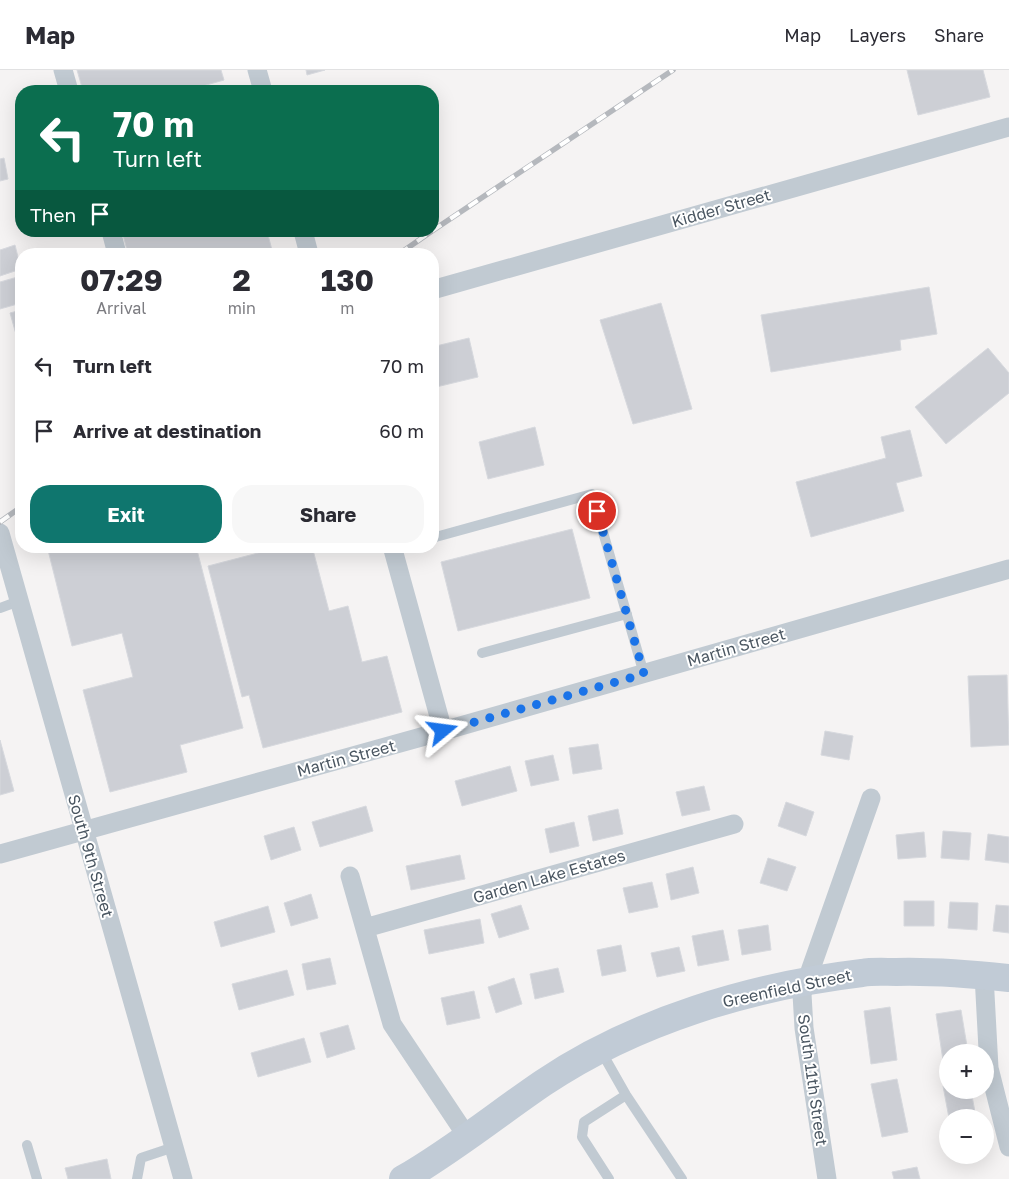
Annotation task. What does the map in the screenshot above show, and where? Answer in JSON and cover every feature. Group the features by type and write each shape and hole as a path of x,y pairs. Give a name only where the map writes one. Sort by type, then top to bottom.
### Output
{"main road":[{"name":"Greenfield Street","path":"403,1179 468,1138 543,1083 601,1050 662,1022 709,1005 766,989 863,972 939,971 997,977"}],"street":[{"path":"63,70 67,85"},
{"path":"258,70 262,85"},
{"name":"Kidder Street","path":"439,288 1009,127"},
{"name":"South 9th Street","path":"0,533 183,1179"},
{"path":"397,553 443,731"},
{"name":"Martin Street","path":"0,854 443,731 1009,569"},
{"path":"806,982 871,798"},
{"name":"Garden Lake Estates","path":"365,928 734,824"},
{"path":"350,876 392,1024 468,1138"},
{"path":"997,977 989,1068 1009,1147"},
{"name":"South 11th Street","path":"806,982 802,994 804,1028 827,1179"}],"lane":[{"path":"439,536 592,494 644,674"},
{"path":"0,608 19,601"},
{"path":"482,653 626,614"},
{"path":"601,1050 626,1096 682,1179"},
{"path":"609,1179 582,1137 584,1122 626,1096"},
{"path":"27,1146 37,1179"},
{"path":"137,1179 141,1158 174,1146"}],"building":[{"path":"77,70 221,70 224,80 206,85 81,85"},
{"path":"306,70 325,70 307,75"},
{"path":"907,70 983,70 990,97 918,115"},
{"path":"4,158 8,179 0,181 0,159"},
{"path":"124,237 269,237 271,248 126,248"},
{"path":"15,245 16,248 15,271 0,276 0,250"},
{"path":"15,278 15,305 0,309 0,282"},
{"path":"929,287 937,334 900,340 901,350 771,372 761,315"},
{"path":"661,303 692,409 633,424 600,320"},
{"path":"15,312 15,331 10,313"},
{"path":"469,338 478,377 439,386 439,345"},
{"path":"988,348 1009,373 1009,393 946,444 915,407"},
{"path":"535,427 544,465 488,479 479,442"},
{"path":"910,430 922,476 896,483 904,511 811,537 796,482 886,458 881,437"},
{"path":"572,529 590,598 458,631 441,562"},
{"path":"49,553 198,553 243,728 180,745 187,772 110,792 83,690 133,677 122,633 72,646"},
{"path":"258,553 314,553 329,611 348,606 362,662 387,656 402,712 263,748 249,695 242,697 208,566"},
{"path":"1007,675 1009,745 971,747 968,676"},
{"path":"825,731 853,736 849,760 821,755"},
{"path":"0,740 14,791 0,795"},
{"path":"598,744 602,769 573,774 569,748"},
{"path":"553,755 559,780 531,786 525,761"},
{"path":"510,766 517,791 462,806 455,781"},
{"path":"704,786 710,810 682,816 676,792"},
{"path":"786,802 814,812 806,836 778,826"},
{"path":"366,806 373,831 320,847 312,822"},
{"path":"618,809 623,834 593,841 588,816"},
{"path":"574,822 579,846 550,853 545,829"},
{"path":"294,827 301,850 271,860 264,836"},
{"path":"943,831 971,833 969,860 941,858"},
{"path":"924,832 926,857 898,859 896,835"},
{"path":"988,834 1009,837 1009,863 985,860"},
{"path":"460,855 465,879 411,890 406,866"},
{"path":"768,858 796,867 787,891 760,883"},
{"path":"693,867 699,893 671,900 666,874"},
{"path":"652,882 658,907 629,913 623,888"},
{"path":"311,894 318,918 291,926 284,903"},
{"path":"904,901 934,901 934,926 904,926"},
{"path":"950,902 978,903 977,930 948,928"},
{"path":"521,905 529,929 499,938 491,914"},
{"path":"996,905 1009,906 1009,933 993,931"},
{"path":"268,906 275,932 221,947 214,922"},
{"path":"480,919 484,943 429,954 424,930"},
{"path":"768,925 771,950 742,955 738,930"},
{"path":"723,930 729,960 698,966 692,936"},
{"path":"621,945 626,971 602,976 597,950"},
{"path":"679,947 685,971 657,977 651,953"},
{"path":"330,958 336,984 307,990 302,964"},
{"path":"558,968 564,992 535,999 530,974"},
{"path":"287,970 294,995 239,1010 232,984"},
{"path":"514,978 522,1004 496,1013 488,987"},
{"path":"474,991 480,1018 447,1025 441,998"},
{"path":"890,1007 897,1060 871,1064 864,1011"},
{"path":"961,1010 967,1044 941,1044 936,1014"},
{"path":"348,1025 355,1049 327,1058 320,1033"},
{"path":"304,1038 311,1062 258,1077 251,1053"},
{"path":"897,1079 908,1132 882,1137 871,1084"},
{"path":"945,1099 973,1099 974,1109 947,1109"},
{"path":"107,1159 111,1179 68,1179 65,1168"},
{"path":"917,1167 920,1179 894,1179 892,1172"}],"railway":[{"path":"439,226 673,70"},
{"path":"408,248 423,237"},
{"path":"0,522 15,511"}],"route":[{"path":"443,731 644,674 597,511"}]}
